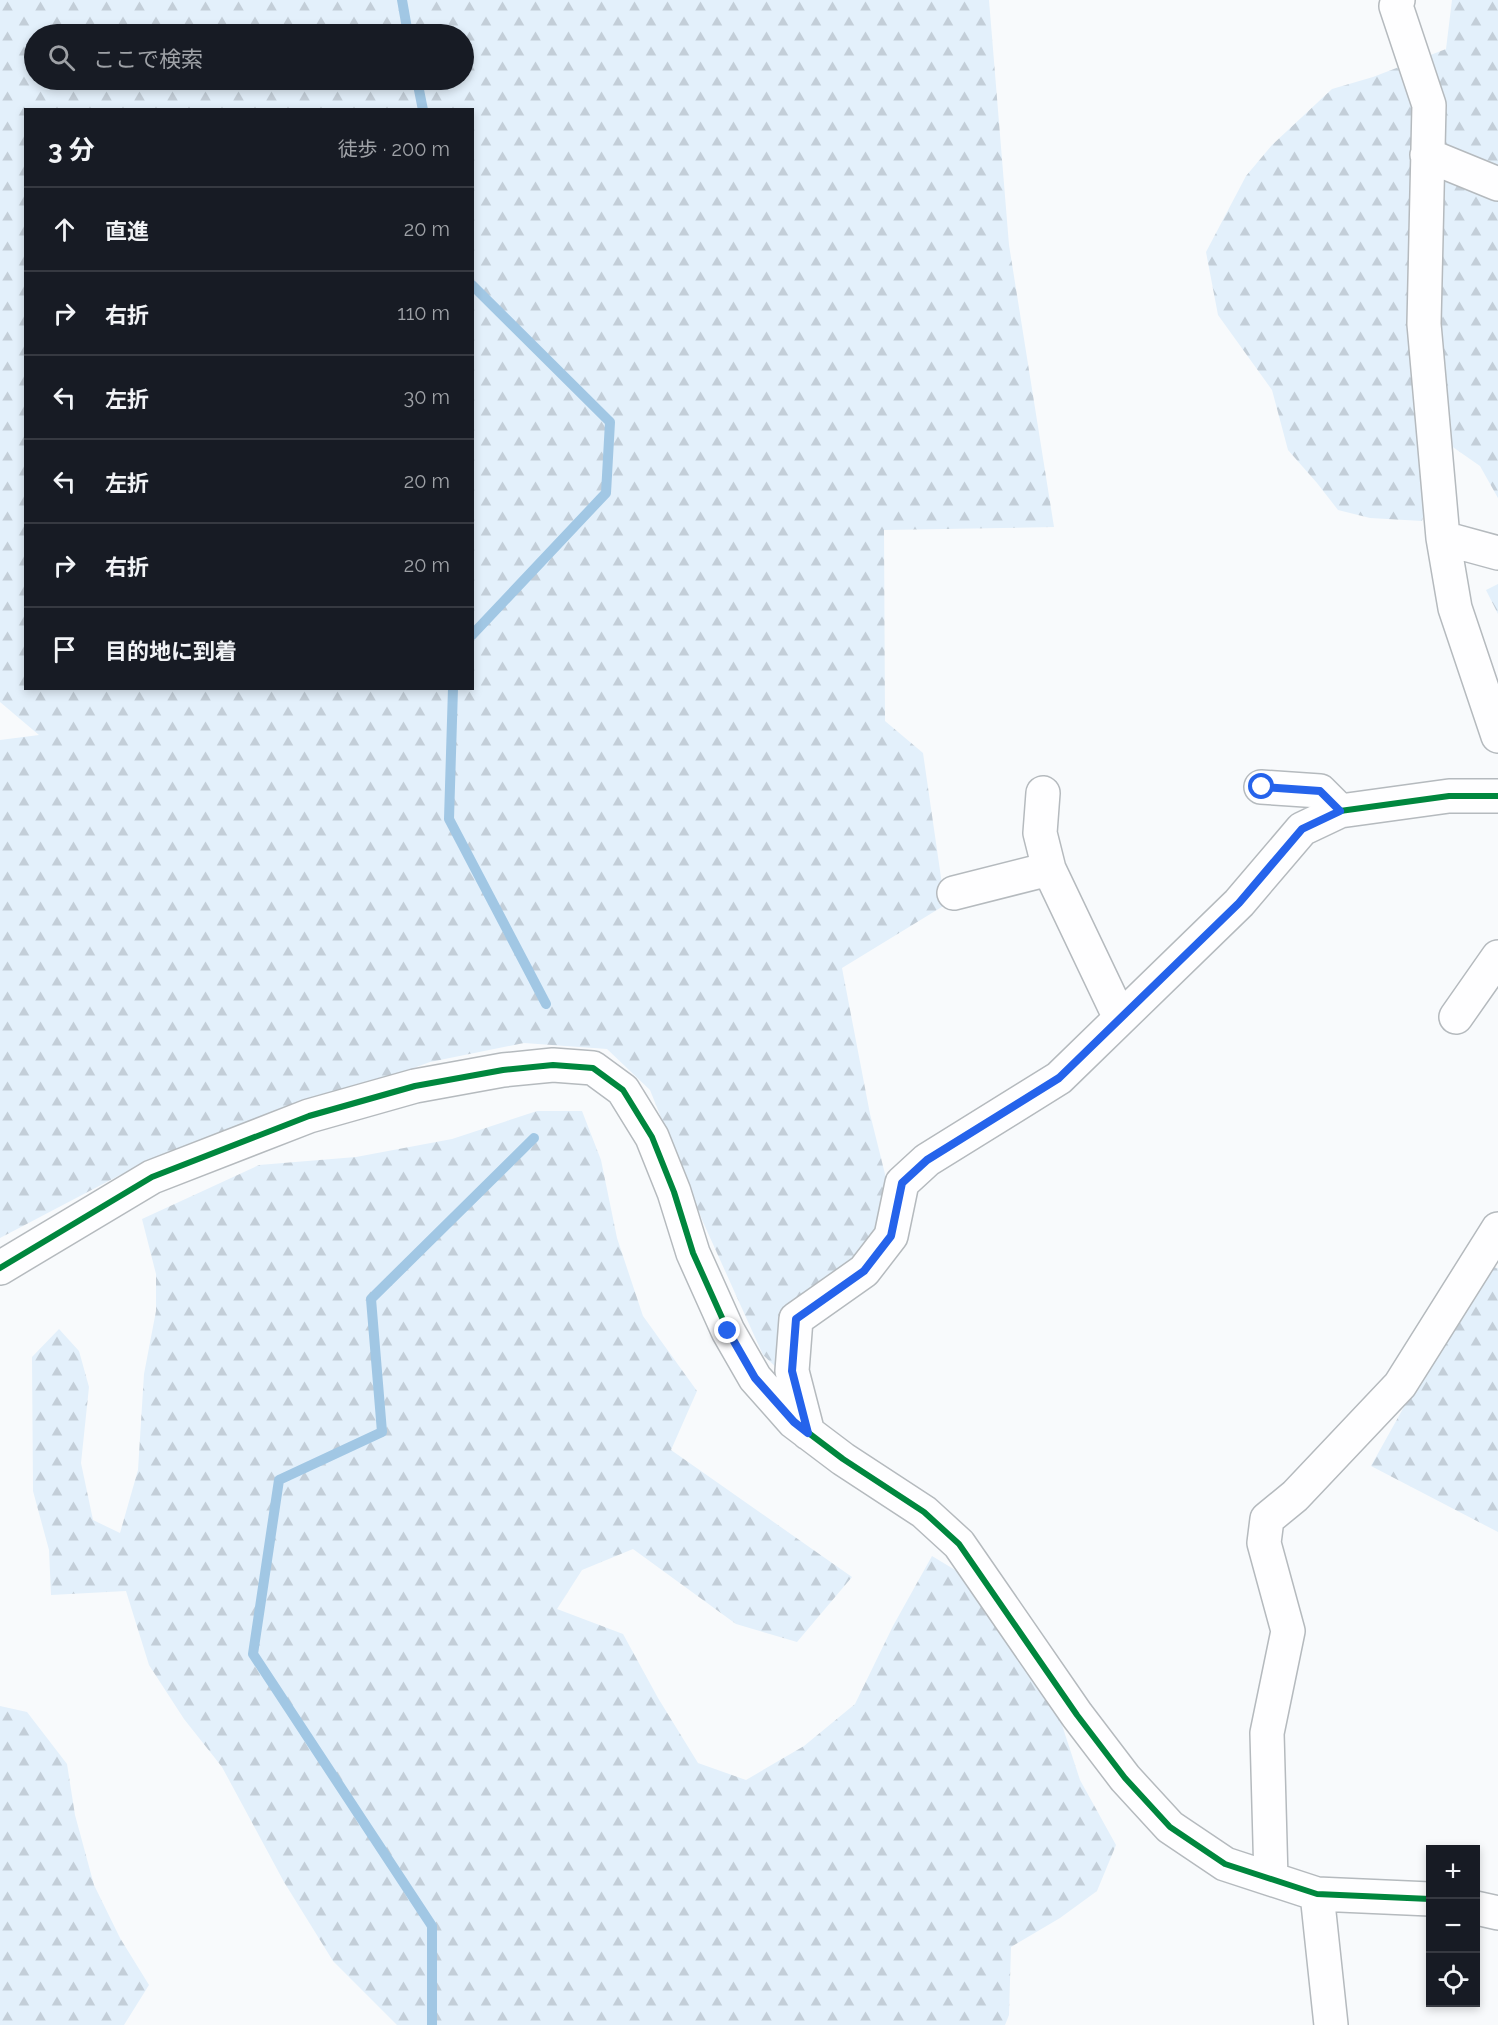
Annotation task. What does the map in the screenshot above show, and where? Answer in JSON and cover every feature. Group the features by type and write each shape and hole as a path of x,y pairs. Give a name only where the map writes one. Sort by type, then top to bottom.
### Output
{"street":[{"path":"1398,0 1396,6 1429,105 1424,324 1443,538 1455,608 1498,736"},
{"path":"1427,155 1498,184"},
{"path":"1443,538 1498,553"},
{"path":"1262,787 1320,791 1340,811"},
{"path":"1043,793 1040,833 1049,869 1120,1018"},
{"path":"808,1433 792,1371 796,1319 864,1271 891,1236 902,1183 927,1160 1059,1078 1239,903 1302,829 1340,811 1449,796 1498,796"},
{"path":"954,893 1049,869"},
{"path":"1455,1017 1498,957"},
{"path":"0,1268 152,1177 309,1116 415,1086 503,1070 553,1065 593,1068 623,1090 652,1137 674,1192 693,1253 728,1331 755,1378 794,1422 843,1459 924,1512 959,1544 1077,1715 1125,1778 1170,1827 1225,1864 1317,1894 1426,1899"},
{"path":"1271,1879 1267,1733 1288,1631 1264,1543 1267,1519 1295,1497 1400,1385 1498,1229"},
{"path":"1317,1894 1331,2025"},
{"path":"1480,1909 1498,1913"}],"green space":[{"path":"0,0 989,0 1009,245 1054,527 884,530 885,721 923,753 945,905 842,968 870,1114 893,1206 875,1250 824,1293 779,1370 763,1355 703,1222 650,1090 607,1049 524,1043 430,1062 120,1175 0,1238 0,740 39,735 0,702"},
{"path":"1452,0 1498,0 1498,498 1480,466 1447,443 1433,477 1422,521 1370,518 1338,510 1288,450 1272,390 1218,315 1206,252 1246,176 1272,145 1332,89 1373,77 1446,49"},
{"path":"1498,584 1498,614 1486,590"},
{"path":"537,1111 582,1111 601,1160 617,1238 643,1316 697,1391 671,1450 852,1577 797,1642 736,1624 633,1549 582,1570 557,1609 623,1634 658,1698 698,1763 746,1780 804,1746 855,1704 893,1626 932,1556 980,1585 1044,1670 1080,1780 1116,1845 1097,1891 1060,1918 1011,1947 1009,2015 1005,2025 397,2025 333,1961 284,1882 222,1767 184,1719 149,1665 126,1591 51,1595 49,1550 33,1491 32,1357 59,1329 79,1351 89,1387 81,1463 93,1520 120,1533 138,1470 144,1374 156,1311 156,1274 142,1219 259,1165 356,1157 452,1139"},
{"path":"1490,1267 1498,1268 1498,1532 1371,1466 1434,1353"},
{"path":"0,1706 27,1712 67,1764 75,1815 94,1885 120,1938 149,1985 124,2025 0,2025"}],"waterway":[{"path":"402,0 406,24"},
{"path":"419,90 423,108"},
{"path":"474,287 610,422 606,493 474,633"},
{"path":"453,690 449,819 546,1004"},
{"path":"432,2025 432,1926 253,1654 279,1480 382,1432 371,1299 534,1138"}],"cycle path":[{"path":"808,1433 792,1371 796,1319 864,1271 891,1236 902,1183 927,1160 1059,1078 1239,903 1302,829 1340,811 1449,796 1498,796"},
{"path":"0,1268 152,1177 309,1116 415,1086 503,1070 553,1065 593,1068 623,1090 652,1137 674,1192 693,1253 728,1331 755,1378 794,1422 843,1459 924,1512 959,1544 1077,1715 1125,1778 1170,1827 1225,1864 1317,1894 1426,1899"}],"route":[{"path":"728,1331 755,1378 794,1422 808,1433 792,1371 796,1319 864,1271 891,1236 902,1183 927,1160 1059,1078 1239,903 1302,829 1340,811 1320,791 1262,787"}]}
